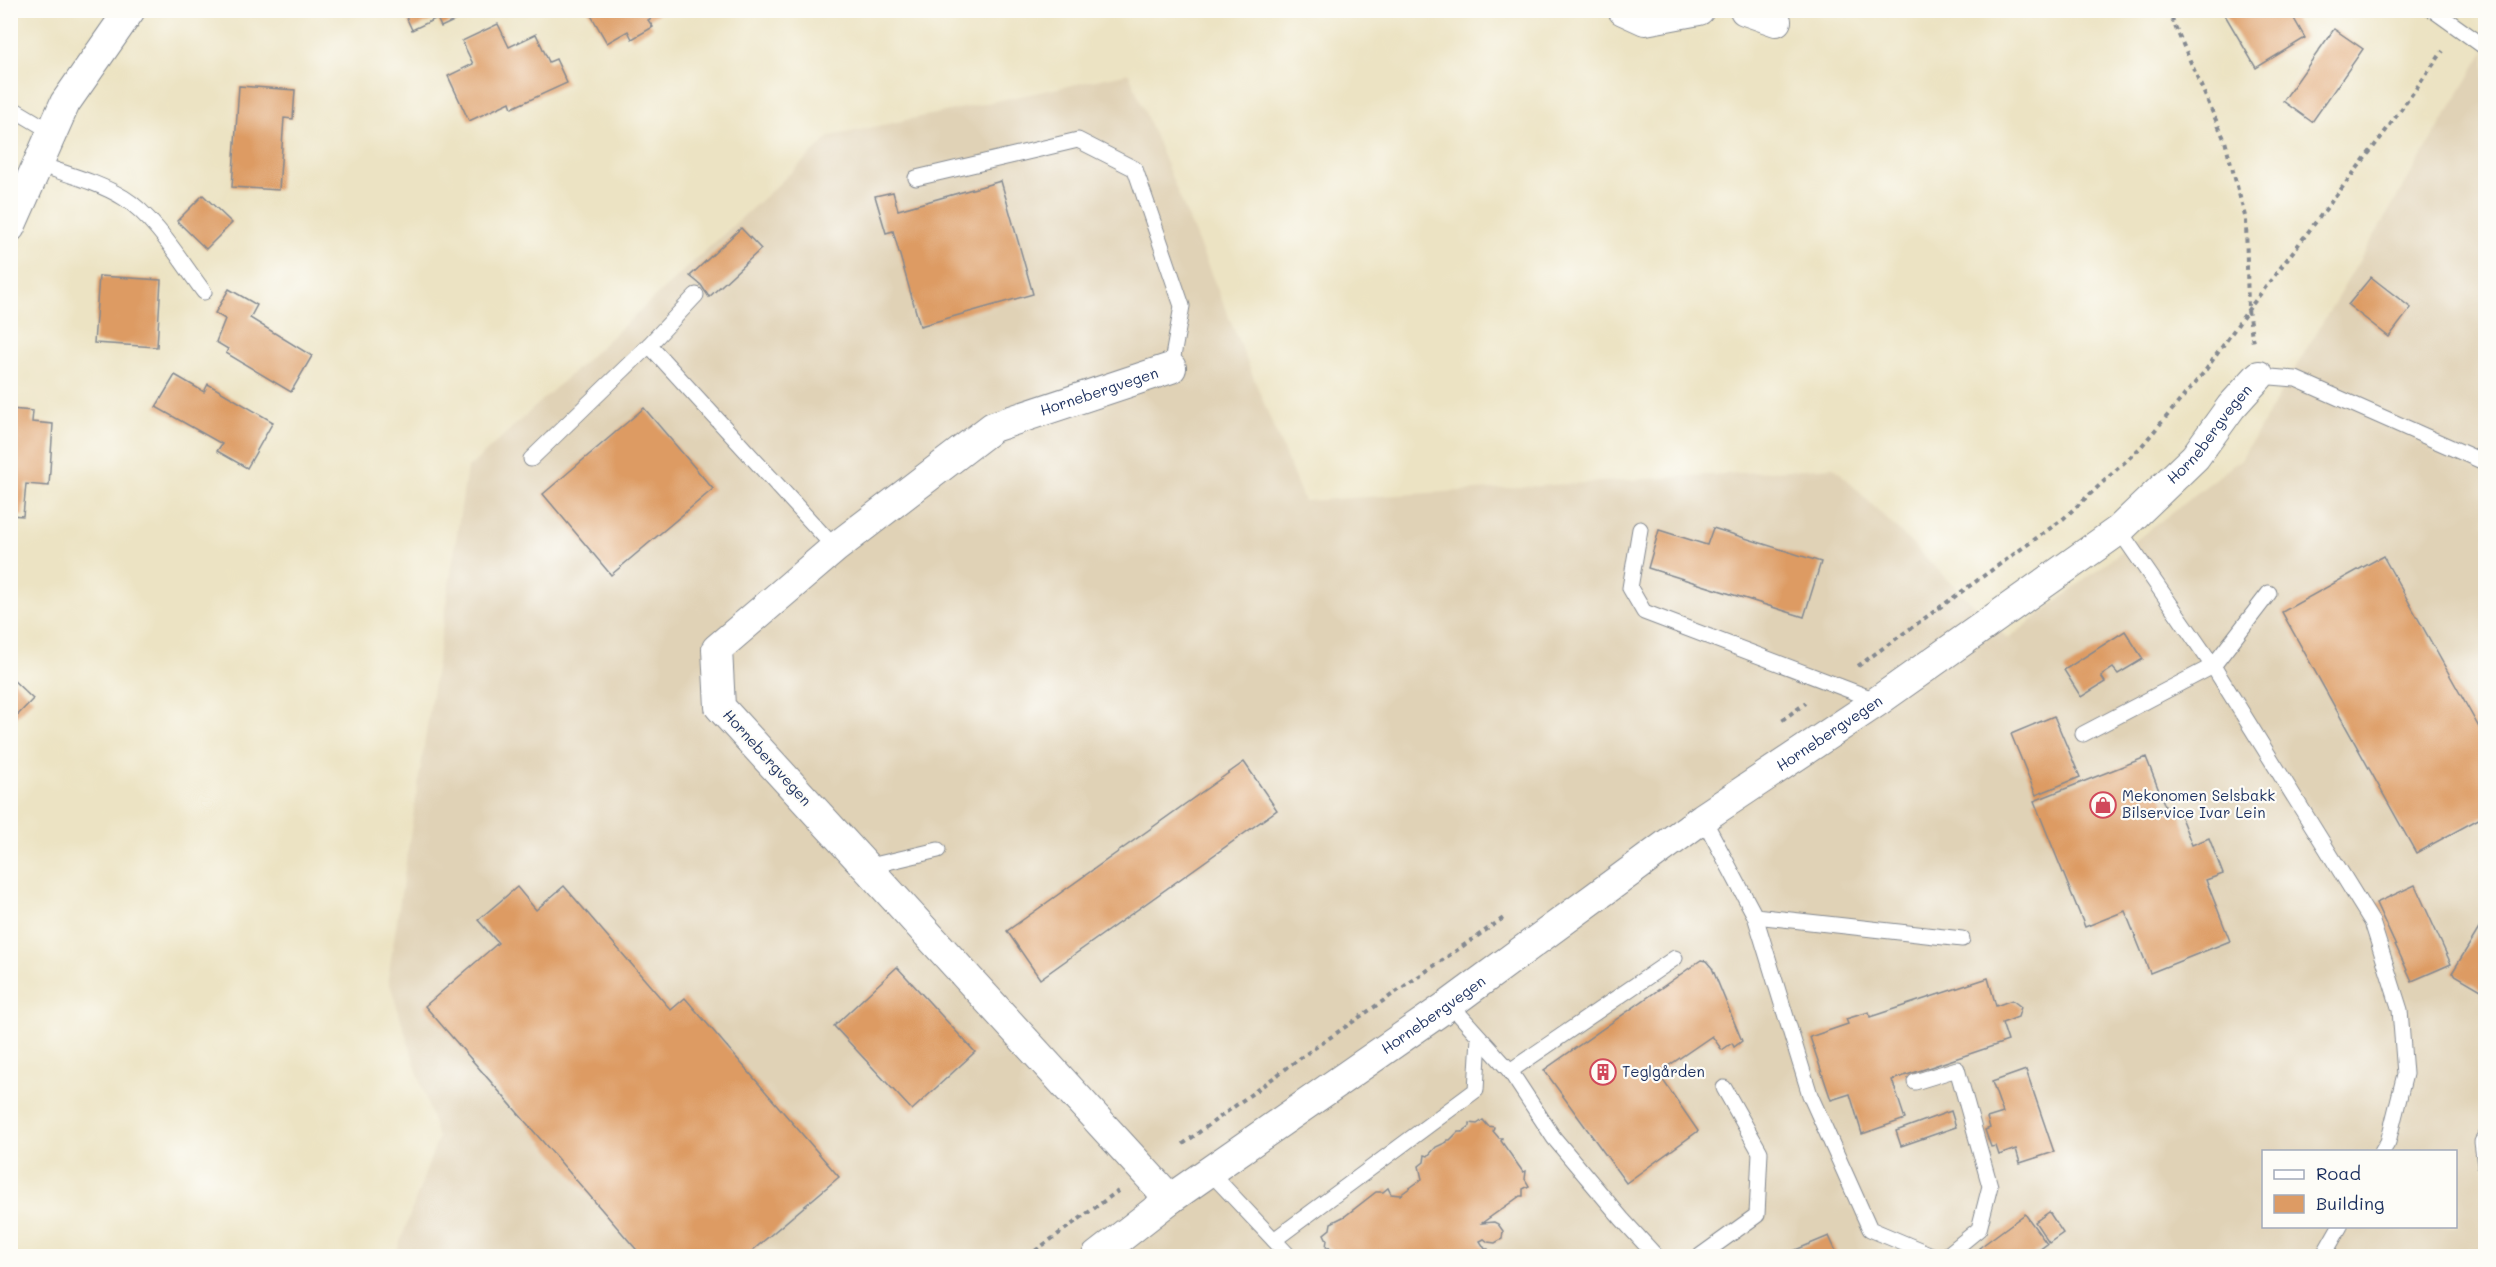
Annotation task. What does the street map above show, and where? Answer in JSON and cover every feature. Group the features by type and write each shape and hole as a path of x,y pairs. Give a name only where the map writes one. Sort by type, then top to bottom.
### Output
{"street":[{"path":"10,226 65,103 130,10"},
{"path":"1623,10 1645,20 1699,10"},
{"path":"1745,10 1776,21"},
{"name":"Hornebergvegen","path":"1170,1199 720,707 717,649 835,548 993,427 1172,368"},
{"name":"Hornebergvegen","path":"1097,1257 1170,1199 1450,1004 1703,818 1878,701 2119,530 2195,457 2231,407 2259,376"}],"lane":[{"path":"2433,10 2486,48"},
{"path":"10,106 52,132"},
{"path":"916,178 1078,140 1135,169 1182,306 1172,368"},
{"path":"38,164 79,178 125,198 158,229 204,292"},
{"path":"531,459 696,295"},
{"path":"648,345 835,548"},
{"name":"Hornebergvegen","path":"2259,376 2296,379 2486,463"},
{"path":"1640,528 1630,588 1644,612 1878,701"},
{"path":"2119,530 2213,666 2372,922 2400,1010 2405,1074 2388,1142 2383,1150"},
{"path":"2083,734 2213,666 2270,593"},
{"path":"1703,818 1755,916 1810,1095 1870,1229 1934,1257"},
{"path":"866,867 938,850"},
{"path":"1755,916 1962,939"},
{"path":"1510,1071 1675,958"},
{"path":"1450,1004 1510,1071 1554,1138 1656,1257"},
{"path":"1274,1240 1476,1090 1479,1037"},
{"path":"1915,1082 1957,1069 1990,1186 1979,1229 1946,1257"},
{"path":"1700,1257 1757,1215 1760,1152 1724,1088"},
{"path":"2486,1136 2482,1142 2486,1174"},
{"path":"1210,1172 1289,1257"},
{"path":"2323,1257 2339,1228"}],"path":[{"path":"2168,10 2225,141 2246,220 2248,310 2259,376"}],"shaded area":[{"path":"2485,50 2485,1256 395,1256 438,1138 388,978 467,469 831,136 1129,73 1304,501 1834,467 2008,639 2241,459"}],"building":[{"path":"403,10 486,10 476,15 475,11 441,27 437,18 412,30"},
{"path":"588,10 664,10 648,20 653,27 632,39 628,31 607,43"},
{"path":"2222,10 2289,10 2305,38 2256,68"},
{"path":"498,24 509,47 536,34 549,62 556,59 567,83 512,108 510,102 469,121 448,76 473,64 462,41"},
{"path":"2334,29 2363,49 2312,122 2283,101"},
{"path":"239,86 295,90 293,119 284,118 279,190 232,187"},
{"path":"1001,181 1033,294 920,326 893,231 886,233 875,196 893,192 898,210"},
{"path":"203,195 232,223 206,249 177,221"},
{"path":"741,228 761,249 709,297 701,285 690,276"},
{"path":"99,276 161,280 157,347 94,343"},
{"path":"2371,277 2411,308 2389,337 2348,305"},
{"path":"229,289 257,305 250,318 312,356 291,392 226,353 228,349 216,342 225,319 215,313"},
{"path":"175,375 204,392 208,384 273,422 247,468 217,451 222,444 156,407"},
{"path":"644,408 713,489 611,575 543,494"},
{"path":"10,409 33,411 32,422 53,424 49,486 26,484 23,516 10,515"},
{"path":"1713,528 1821,562 1804,617 1648,568 1659,530 1707,545"},
{"path":"2383,556 2486,740 2486,815 2416,853 2282,612"},
{"path":"2125,631 2143,659 2118,674 2113,668 2101,676 2105,682 2081,697 2064,670"},
{"path":"10,677 33,699 10,723"},
{"path":"2054,716 2080,777 2036,795 2011,734"},
{"path":"2146,757 2168,814 2178,810 2192,845 2209,838 2223,874 2206,880 2230,941 2150,973 2125,911 2085,927 2034,801"},
{"path":"1244,762 1277,810 1040,979 1007,931"},
{"path":"2415,885 2451,964 2412,981 2376,903"},
{"path":"564,886 671,1010 685,998 839,1177 746,1256 642,1256 425,1006 498,943 478,920 517,887 536,910"},
{"path":"2486,917 2486,993 2452,973"},
{"name":"Teglgården","path":"1701,960 1706,961 1712,968 1742,1041 1734,1047 1732,1043 1722,1050 1712,1036 1658,1073 1698,1131 1626,1183 1544,1070"},
{"path":"897,967 975,1052 912,1110 834,1026"},
{"path":"1988,978 1996,1006 2012,1000 2021,1007 2018,1017 2002,1023 2008,1041 1892,1080 1905,1119 1862,1134 1850,1094 1831,1100 1810,1037 1848,1024 1846,1019 1869,1012 1870,1017"},
{"path":"2026,1070 2054,1152 2020,1163 2016,1149 1999,1155 1996,1146 1991,1147 1985,1130 1990,1128 1987,1118 2003,1113 1992,1082"},
{"path":"1951,1111 1956,1127 1901,1146 1896,1131"},
{"path":"1483,1120 1488,1126 1494,1127 1493,1131 1499,1138 1502,1138 1501,1141 1523,1172 1526,1171 1525,1179 1529,1186 1523,1189 1523,1196 1482,1223 1494,1222 1503,1231 1502,1239 1495,1243 1484,1239 1480,1241 1485,1249 1488,1249 1490,1256 1336,1256 1330,1248 1326,1247 1327,1240 1324,1234 1330,1229 1331,1223 1345,1216 1376,1192 1383,1192 1388,1188 1391,1194 1400,1195 1422,1179 1419,1166 1424,1162 1425,1155 1428,1156 1436,1147 1450,1140 1458,1132 1462,1132 1470,1126 1470,1123 1477,1124"},
{"path":"2049,1212 2063,1233 2049,1243 2035,1222"},
{"path":"2025,1214 2047,1244 2031,1256 1986,1256 1979,1248"},
{"path":"1829,1236 1838,1256 1781,1256"}],"place":[{"name":"Mekonomen Selsbakk Bilservice Ivar Lein","path":"2103,805"},
{"name":"Teglgården","path":"1603,1072"}]}
